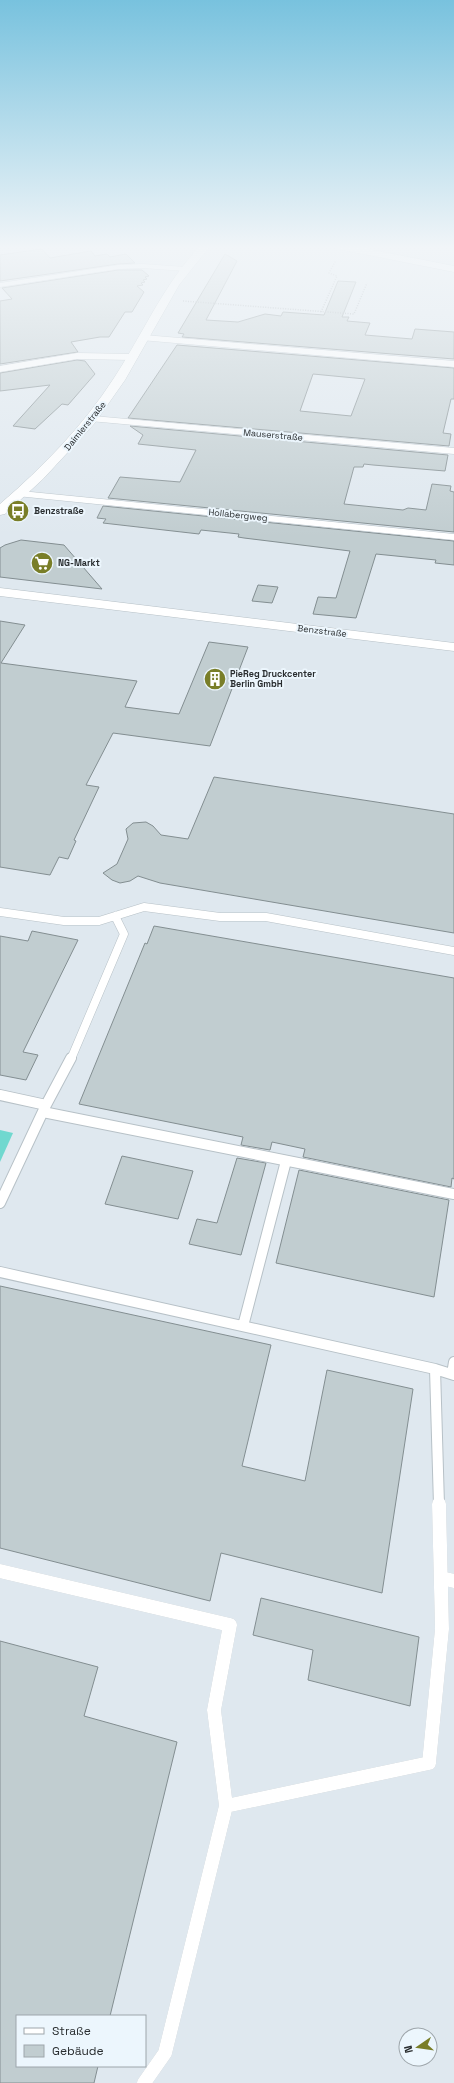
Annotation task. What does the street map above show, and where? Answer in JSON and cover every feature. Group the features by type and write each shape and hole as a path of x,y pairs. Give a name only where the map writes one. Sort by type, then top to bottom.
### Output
{"street":[{"name":"Daimlerstraße","path":"0,511 21,494 67,449 93,419 141,343"},
{"path":"206,343 454,364"},
{"path":"0,368 77,356 133,357"},
{"name":"Mauserstraße","path":"93,419 454,451"},
{"name":"Hollabergweg","path":"21,494 454,537"},
{"name":"Benzstraße","path":"0,592 454,647"}],"lane":[{"path":"0,912 64,921 99,921 144,907 220,917 266,917 454,951"},
{"path":"0,1203 44,1108 68,1065 124,934 116,916"},
{"path":"0,1095 44,1108 286,1160 454,1194"},
{"path":"243,1326 286,1160"},
{"path":"0,1272 435,1369 453,1375 454,1362"},
{"path":"226,1806 428,1763 448,1579 435,1369"},
{"path":"0,1571 230,1625 214,1710 226,1806 165,2053 144,2083"}],"shaded area":[{"path":"0,1130 13,1133 0,1162"}],"building":[{"path":"0,343 72,343 78,352 0,364"},
{"path":"259,343 454,343 454,359"},
{"path":"177,345 454,368 454,399 451,399 443,433 451,434 449,446 128,418","holes":["313,374 365,379 351,416 300,411"]},
{"path":"77,360 85,361 95,374 68,405 62,404 35,429 13,426 50,385 0,391 0,373"},
{"path":"130,426 448,455 445,471 364,464 363,467 354,467 344,504 403,510 408,508 426,510 432,484 451,486 450,491 454,492 454,532 108,498 120,477 180,482 196,450 138,444 143,435"},
{"path":"103,506 454,541 454,565 435,563 436,560 376,554 356,618 313,614 318,597 336,598 350,551 244,538 238,537 239,534 201,530 199,534 103,523 106,519 97,518"},
{"name":"NG-Markt","path":"21,540 64,545 102,589 0,577 0,548"},
{"path":"258,585 278,587 272,603 252,601"},
{"path":"0,621 25,625 1,663 137,681 125,707 179,714 209,642 248,647 210,746 113,733 86,785 99,787 74,840 76,841 68,859 59,857 50,875 0,867"},
{"path":"214,777 454,814 454,933 160,883 138,876 130,881 120,883 112,880 103,873 117,864 128,839 126,829 133,823 146,822 153,826 161,835 188,839"},
{"path":"154,926 454,978 454,1179 452,1178 451,1187 303,1157 305,1149 272,1142 270,1150 241,1145 243,1137 79,1104 145,943 147,944"},
{"path":"32,931 78,940 23,1052 38,1055 26,1080 0,1075 0,936 28,941"},
{"path":"122,1156 193,1171 178,1219 105,1204"},
{"path":"237,1158 266,1163 241,1255 189,1244 197,1219 217,1223"},
{"path":"299,1170 449,1200 434,1297 276,1263"},
{"path":"0,1286 271,1345 242,1466 305,1481 327,1370 413,1389 382,1593 221,1553 210,1601 0,1548"},
{"path":"261,1598 419,1637 410,1706 308,1680 313,1650 253,1635"},
{"path":"0,1641 98,1667 84,1716 177,1742 110,2015 16,2015 16,2067 98,2067 94,2083 0,2083"}],"place":[{"name":"Benzstraße","path":"18,511"},
{"name":"NG-Markt","path":"42,563"},
{"name":"PieReg Druckcenter Berlin GmbH","path":"215,679"}]}
